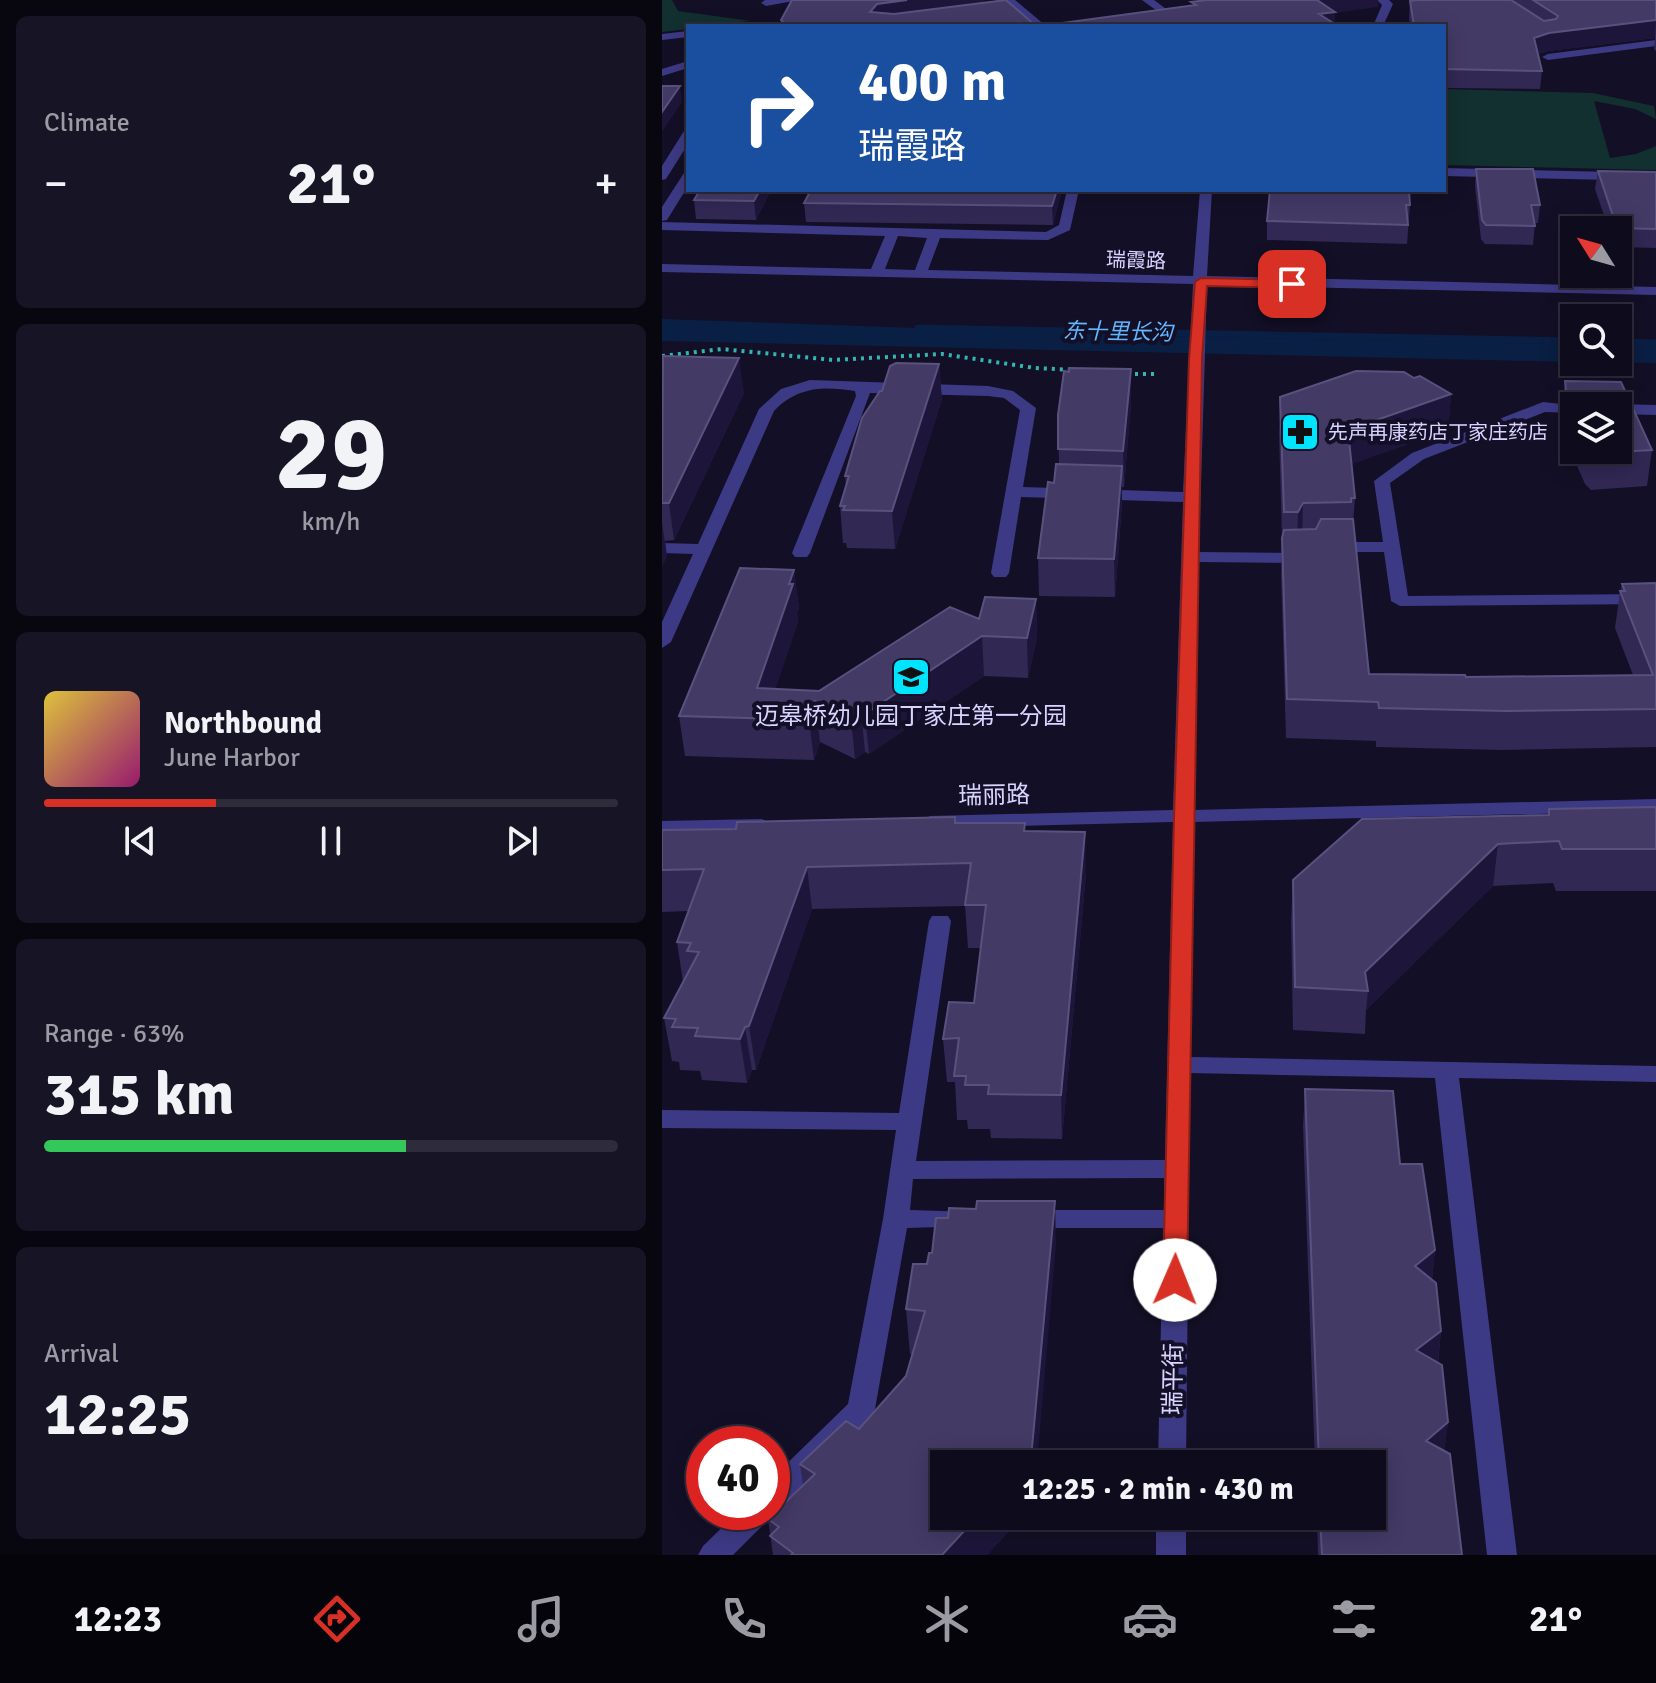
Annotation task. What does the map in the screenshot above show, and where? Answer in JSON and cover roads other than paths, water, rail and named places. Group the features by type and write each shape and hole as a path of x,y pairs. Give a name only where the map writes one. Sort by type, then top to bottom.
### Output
{"street":[{"path":"766,3 794,0"},
{"path":"1147,0 1172,17"},
{"path":"1379,24 1388,4 1382,0"},
{"path":"1009,5 1038,24"},
{"path":"662,37 686,34"},
{"path":"1548,57 1656,43"},
{"path":"662,73 686,65"},
{"path":"662,176 686,137"},
{"path":"1446,172 1656,177"},
{"path":"662,217 686,179"},
{"path":"662,226 1048,236 1065,227 1073,192"},
{"name":"瑞平街","path":"1172,1450 1183,818 1195,359 1206,192"},
{"path":"876,273 893,232"},
{"path":"920,274 935,234"},
{"name":"瑞霞路","path":"662,268 1656,291"},
{"path":"662,642 767,409 779,395 791,388 806,385 988,391 1021,400 1028,408 1000,573"},
{"path":"801,553 864,396 861,388"},
{"path":"1560,408 1543,407 1418,456 1382,481 1400,601 1656,599"},
{"path":"1632,409 1656,410"},
{"path":"1015,492 1192,497"},
{"path":"1190,557 1308,558 1308,547 1392,547"},
{"path":"662,548 703,549"},
{"name":"瑞丽路","path":"915,822 1656,805"},
{"path":"662,827 788,825"},
{"path":"790,1479 861,1409 896,1219 940,921"},
{"path":"1179,1065 1656,1074"},
{"path":"1446,1070 1502,1555"},
{"path":"662,1119 909,1122"},
{"path":"902,1170 1177,1169"},
{"path":"896,1219 1176,1219"},
{"path":"713,1555 739,1530"},
{"path":"1171,1530 1171,1555"}],"water":[{"path":"662,319 1147,336 1560,344 1560,362 662,341"},
{"path":"1632,345 1656,346 1656,363 1632,363"}],"waterway":[{"name":"东十里长沟","path":"918,328 1560,341"},
{"name":"东十里长沟","path":"1632,342 1656,343"}],"place":[{"name":"先声再康药店丁家庄药店","path":"1300,432"},
{"name":"迈皋桥幼儿园丁家庄第一分园","path":"911,677"}]}
